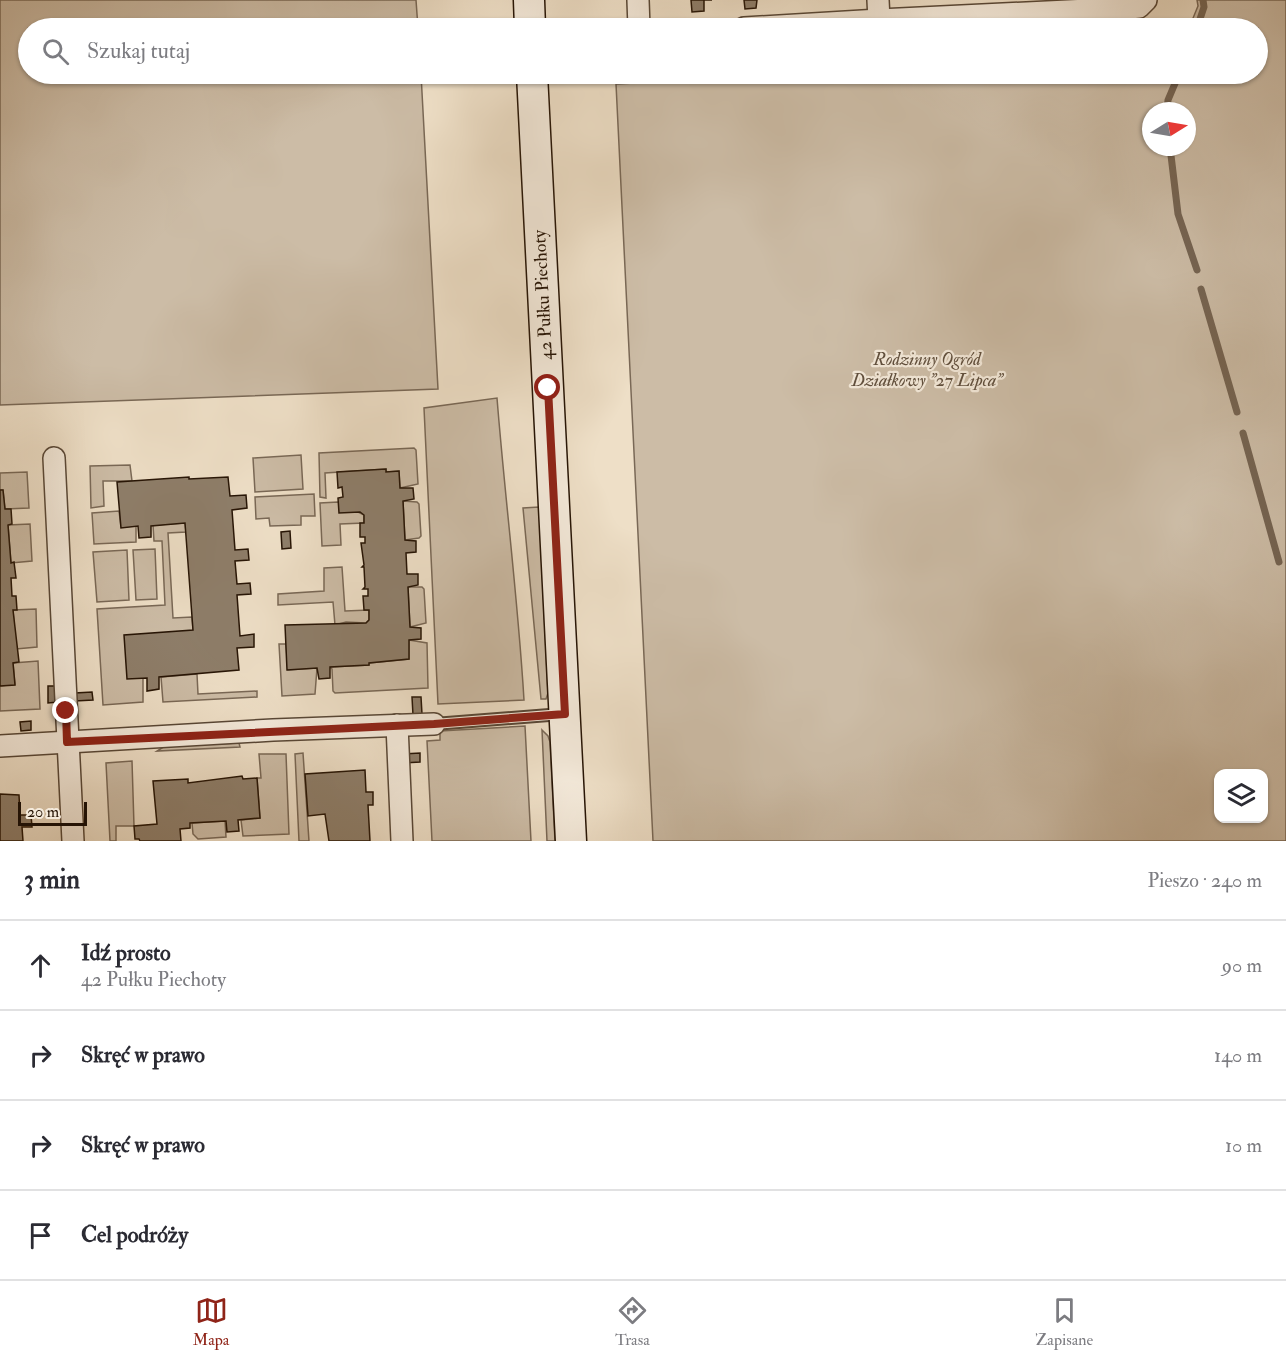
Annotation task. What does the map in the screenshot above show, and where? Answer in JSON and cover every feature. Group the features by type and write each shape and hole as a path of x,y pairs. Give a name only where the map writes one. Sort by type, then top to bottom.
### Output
{"street":[{"path":"529,0 530,18"},
{"path":"638,0 639,18"},
{"path":"818,18 878,10 1130,8 1139,7 1146,0"},
{"name":"42 Pułku Piechoty","path":"533,84 571,841"},
{"path":"54,458 73,841"},
{"path":"0,746 434,724"},
{"path":"397,725 402,841"}],"lane":[{"path":"434,724 565,714"}],"green space":[{"path":"0,0 416,0 417,18 18,18 18,84 422,84 438,389 0,405"},
{"name":"Rodzinny Ogród Działkowy \"27 Lipca\"","path":"1197,0 1286,0 1286,841 653,841 616,84 1268,84 1268,18 1193,18 1198,6"},
{"path":"497,398 524,700 438,704 424,408"},
{"path":"414,448 418,484 400,488 399,471 386,472 386,469 325,473 326,498 320,497 319,453"},
{"path":"301,455 303,489 255,492 253,458"},
{"path":"130,465 132,481 103,481 104,506 91,508 90,466"},
{"path":"27,472 29,508 5,509 3,490 0,490 0,473"},
{"path":"314,494 315,516 301,516 301,525 270,526 269,518 256,519 255,497"},
{"path":"403,501 419,504 421,536 419,538 405,540"},
{"path":"338,502 364,515 364,523 340,524 341,545 322,546 320,503"},
{"path":"539,507 548,693 546,699 541,699 523,508"},
{"path":"119,511 121,527 136,526 136,542 94,544 92,513"},
{"path":"185,523 186,532 168,533 173,618 192,617 193,630 143,678 143,702 103,705 97,609 165,605 162,541 154,541 153,525"},
{"path":"30,524 32,561 11,563 8,525"},
{"path":"155,549 157,599 136,600 133,550"},
{"path":"127,550 129,600 97,602 93,552"},
{"path":"342,567 345,611 369,610 369,620 366,623 346,622 335,625 333,602 278,605 278,594 324,591 324,568"},
{"path":"408,587 424,589 426,623 410,627"},
{"path":"36,609 37,647 16,649 13,610"},
{"path":"409,640 427,643 428,688 335,693 333,691 330,667 369,665 369,663 409,659"},
{"path":"279,644 286,644 288,670 317,668 315,694 282,696"},
{"path":"38,661 40,709 0,711 0,686 15,684 13,663"},
{"path":"197,674 198,694 257,691 257,697 163,702 161,677"},
{"path":"525,726 531,841 432,841 427,741 440,740 440,731"},
{"path":"542,730 550,742 555,841 547,841"},
{"path":"239,743 240,747 157,751 165,746"},
{"path":"303,753 309,841 299,841 295,754"},
{"path":"259,754 286,754 289,834 243,836 241,820 260,818 257,778 261,778"},
{"path":"132,761 134,826 116,826 116,841 110,841 106,763"},
{"path":"225,821 226,837 198,839 193,834 192,823"}],"building":[{"path":"691,0 704,0 704,11 692,12"},
{"path":"744,0 757,0 756,8 745,9"},
{"path":"386,469 386,472 399,471 400,488 413,488 414,499 403,501 405,540 416,541 416,552 406,553 407,574 418,574 418,585 408,587 410,627 421,628 421,639 409,640 409,659 369,663 369,665 330,667 330,678 319,679 317,668 287,670 285,625 366,623 369,620 369,610 364,610 363,596 368,596 368,589 363,589 365,587 361,543 365,543 365,537 360,537 360,523 364,523 364,515 360,512 339,513 338,498 343,497 342,487 338,488 337,472"},
{"path":"189,477 189,479 228,477 230,496 246,495 247,508 232,510 235,550 248,549 249,560 235,561 237,584 250,583 251,594 237,595 240,636 254,634 254,647 237,648 239,670 159,677 159,689 147,691 147,678 127,679 124,635 193,630 185,523 151,526 151,537 139,538 138,526 121,528 117,482"},
{"path":"0,490 3,490 5,509 11,509 12,524 8,525 11,563 14,562 16,578 11,578 12,596 16,596 17,610 13,610 19,662 13,663 15,685 0,686"},
{"path":"290,531 291,548 282,549 281,532"},
{"path":"48,686 57,686 58,702 48,703"},
{"path":"92,692 93,700 75,701 75,693"},
{"path":"412,697 421,697 422,714 413,715"},
{"path":"31,721 31,730 21,731 20,722"},
{"path":"420,753 420,762 403,763 403,754"},
{"path":"365,770 366,792 373,792 373,805 368,805 370,841 329,841 325,814 308,816 305,774"},
{"path":"242,776 243,779 257,778 260,818 238,820 239,831 227,832 226,821 190,823 190,828 180,829 181,841 135,839 134,826 157,824 153,781 188,779 188,783"},
{"path":"0,794 19,795 20,815 31,815 32,827 22,827 23,841 0,841"}],"waterway":[{"path":"1200,18 1204,7 1203,0"},
{"path":"1168,102 1175,84"},
{"path":"1171,156 1178,214 1197,270"},
{"path":"1201,289 1237,412"},
{"path":"1243,433 1279,562"}],"route":[{"path":"66,711 67,742 434,724 565,714 548,388"}]}
